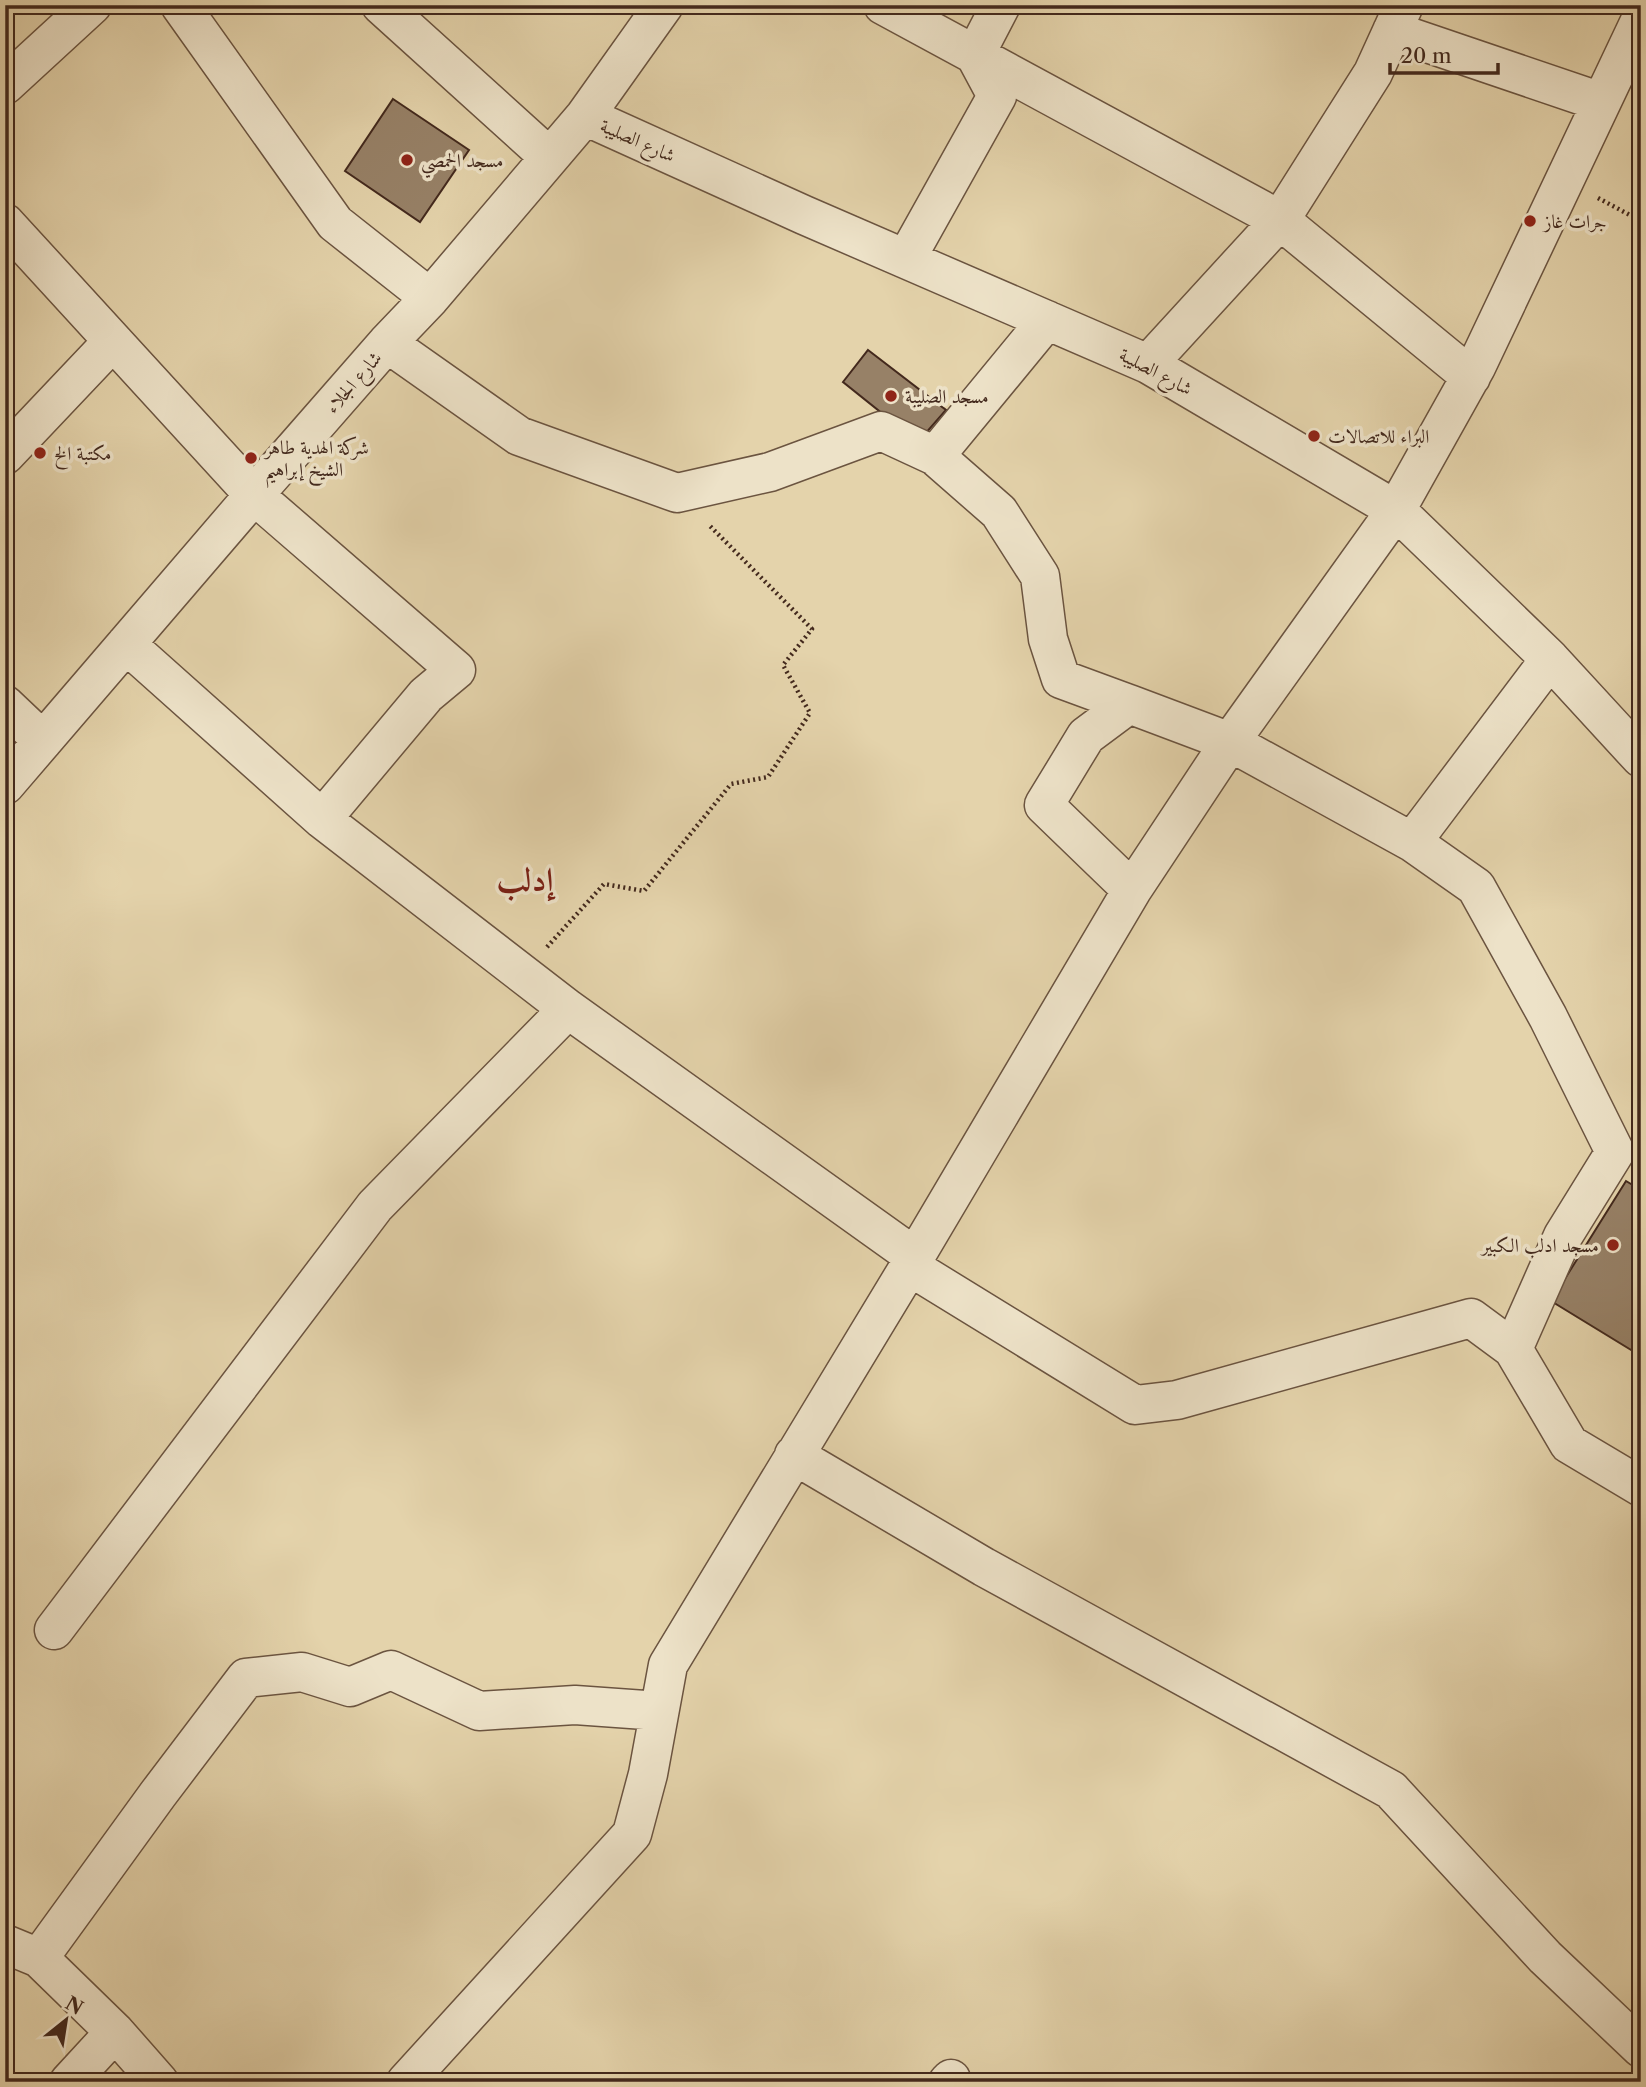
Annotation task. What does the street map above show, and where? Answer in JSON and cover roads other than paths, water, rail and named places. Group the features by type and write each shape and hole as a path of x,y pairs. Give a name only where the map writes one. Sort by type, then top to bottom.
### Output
{"street":[{"path":"5,85 92,5"},
{"path":"180,5 335,223 430,298"},
{"name":"شارع الجلاء","path":"5,785 254,495 430,298 584,116 664,5"},
{"path":"883,5 1280,220 1471,377"},
{"path":"975,55 1001,5"},
{"path":"396,10 549,157"},
{"path":"1148,364 1280,220 1373,74 1398,18 1601,102"},
{"path":"406,2082 632,1833 648,1774 668,1665 1132,890 1230,742 1396,510 1471,377 1641,19"},
{"path":"906,260 997,96 975,55"},
{"name":"شارع الصليبة","path":"584,116 906,260 1148,364 1396,510 1550,659 1641,758"},
{"path":"5,223 254,495 456,670 426,695 322,819"},
{"path":"935,456 1047,320"},
{"path":"5,455 113,341"},
{"path":"387,343 519,436 677,492 770,472 881,431 935,456 999,512 1040,576 1048,639 1061,679 1230,742 1412,842 1476,887 1548,1017 1615,1152 1563,1236 1513,1349"},
{"path":"126,644 322,819 568,1009 912,1261 1135,1405 1177,1400 1471,1318 1513,1349 1569,1444 1641,1487"},
{"path":"1412,842 1550,659"},
{"path":"1129,704 1086,736 1045,805 1132,890"},
{"path":"5,705 43,741"},
{"path":"54,1630 375,1206 568,1009"},
{"path":"794,1455 985,1567 1391,1790 1545,1957 1641,2048"},
{"path":"159,2082 114,2032 22,1951 246,1678 302,1672 350,1688 391,1670 479,1711 575,1705 660,1711"},
{"path":"69,2082 114,2032"}],"place":[{"name":"مسجد الحمصي","path":"407,160"},
{"name":"جرات غاز","path":"1530,221"},
{"name":"مسجد الصليبة","path":"891,396"},
{"name":"البراء للاتصالات","path":"1314,436"},
{"name":"مكتبة الخ","path":"40,453"},
{"name":"شركة الهدية طاهر الشيخ إبراهيم","path":"251,458"},
{"name":"مسجد ادلب الكبير","path":"1613,1245"}],"district":[{"name":"إدلب","path":"525,879"}]}
